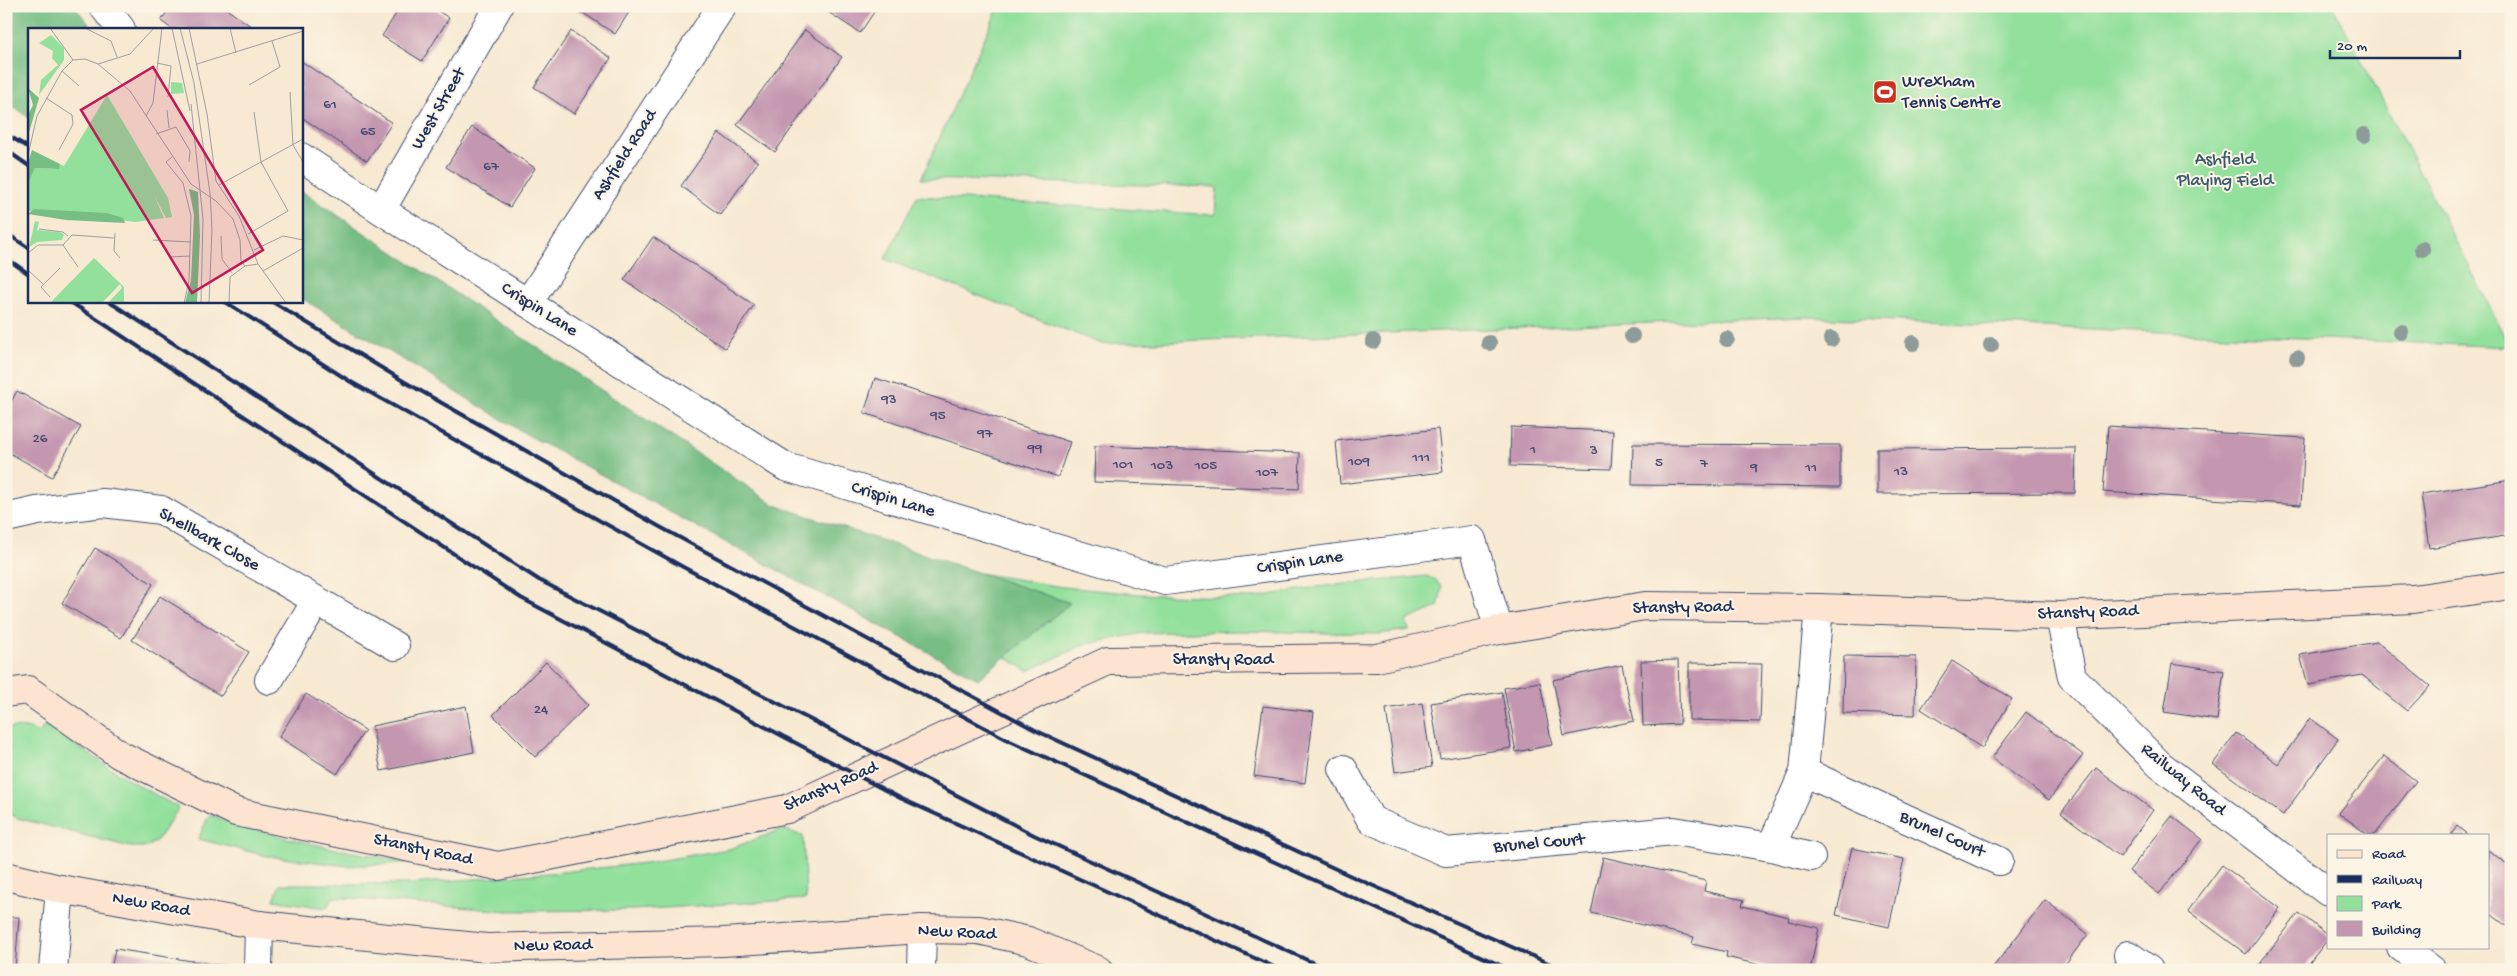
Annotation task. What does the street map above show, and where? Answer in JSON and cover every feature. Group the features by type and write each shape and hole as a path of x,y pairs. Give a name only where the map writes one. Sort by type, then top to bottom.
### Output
{"main road":[{"name":"Stansty Road","path":"6,693 28,690 120,755 236,812 498,866 786,809 1108,660 1378,658 1499,630 1645,606 1819,608 2060,616 2413,599 2511,585"},
{"name":"New Road","path":"6,876 60,889 259,925 487,948 723,942 922,929 979,930 1028,941 1098,970"}],"street":[{"path":"103,6 120,28"},
{"name":"Ashfield Road","path":"528,303 722,6"},
{"name":"West Street","path":"381,210 498,7"},
{"name":"Crispin Lane","path":"302,158 786,468 1165,581 1472,540 1499,630"},
{"name":"Shellbark Close","path":"6,518 37,511 103,503 161,510 395,646"},
{"path":"269,680 316,601"},
{"path":"1770,847 1804,772 1819,608"},
{"name":"Railway Road","path":"2060,616 2072,677 2160,765 2327,891"},
{"name":"Brunel Court","path":"1343,768 1371,820 1446,852 1674,831 1770,847 1810,857"},
{"name":"Brunel Court","path":"1804,772 1998,861"},
{"path":"52,970 60,889"},
{"path":"258,970 259,925"},
{"path":"921,970 922,929"},
{"path":"2402,948 2432,970"}],"green space":[{"path":"6,6 74,6 92,28 28,28 28,117 6,101"},
{"name":"Ashfield Playing Field","path":"999,6 2333,6 2511,347 1806,317 1102,344 885,259 917,196 1215,215 1217,187 921,179"},
{"path":"302,192 775,505 1070,603 978,679 526,434 302,299"},
{"path":"980,573 1062,587 1139,594 1251,598 1316,587 1427,576 1436,580 1442,588 1438,607 1406,621 1409,630 1379,634 1236,631 1143,633 1083,645 1028,671 1005,657 1070,603"},
{"path":"45,725 129,780 179,808 157,840 147,847 130,847 17,818 6,811 6,729 23,728 39,733"},
{"path":"209,815 260,831 312,844 417,862 348,866 267,856 198,839"},
{"path":"783,829 803,836 806,899 633,910 508,911 333,897 326,908 274,900 280,884 409,884 562,872 645,863 729,849"}],"building":[{"path":"171,6 222,6 254,28 171,28 161,21"},
{"path":"401,6 430,6 449,18 422,61 382,36"},
{"path":"578,6 633,6 615,34 577,9"},
{"path":"819,6 878,6 860,33"},
{"path":"805,30 842,57 775,152 737,125"},
{"path":"571,31 611,58 574,114 534,87"},
{"path":"302,62 392,123 367,161 302,118"},
{"path":"472,127 535,168 510,207 446,167"},
{"path":"719,133 758,162 720,215 681,186"},
{"path":"653,237 754,305 725,348 624,280"},
{"path":"875,378 1070,442 1058,477 864,413"},
{"path":"17,391 81,427 52,477 6,451 6,411"},
{"path":"2108,426 2305,438 2301,505 2103,492"},
{"path":"1511,427 1613,431 1611,469 1510,466"},
{"path":"1438,429 1443,472 1340,484 1336,441"},
{"path":"1633,444 1840,445 1840,487 1632,485"},
{"path":"1095,446 1300,453 1299,489 1094,482"},
{"path":"2076,448 2075,493 1877,494 1877,449"},
{"path":"2511,480 2511,535 2429,548 2421,494"},
{"path":"95,548 153,584 121,638 62,603"},
{"path":"160,596 249,652 221,696 132,640"},
{"path":"2377,642 2430,686 2407,711 2362,675 2308,685 2300,655"},
{"path":"1844,656 1916,657 1915,715 1843,713"},
{"path":"1678,660 1680,724 1643,726 1641,661"},
{"path":"1952,661 2012,699 1982,748 1921,709"},
{"path":"546,662 588,705 535,757 493,715"},
{"path":"1689,663 1762,664 1760,722 1689,720"},
{"path":"2172,663 2224,671 2217,720 2164,712"},
{"path":"1622,665 1634,721 1564,736 1553,680"},
{"path":"1540,682 1552,745 1516,752 1504,688"},
{"path":"1502,692 1511,748 1440,759 1431,703"},
{"path":"306,694 365,730 337,774 279,737"},
{"path":"1422,703 1432,767 1395,772 1386,709"},
{"path":"466,706 474,752 381,771 372,726"},
{"path":"1263,706 1314,712 1305,783 1254,776"},
{"path":"2026,712 2083,755 2049,800 1992,758"},
{"path":"2310,718 2338,739 2283,815 2213,764 2236,733 2278,764"},
{"path":"2384,756 2416,781 2376,834 2367,834 2339,813"},
{"path":"2096,768 2153,810 2120,857 2061,813"},
{"path":"2172,816 2202,839 2159,894 2129,871"},
{"path":"2457,826 2467,834 2452,834"},
{"path":"1852,848 1904,859 1889,927 1836,915"},
{"path":"2490,851 2511,867 2511,926 2509,928 2490,914"},
{"path":"1603,857 1706,881 1704,891 1744,900 1742,906 1789,917 1788,921 1819,928 1810,970 1768,970 1769,967 1726,957 1727,952 1692,944 1694,937 1591,913"},
{"path":"2222,865 2280,908 2246,954 2188,911"},
{"path":"2045,900 2088,934 2061,970 1991,970"},
{"path":"2299,913 2327,934 2327,940 2304,970 2258,970 2256,968"},
{"path":"6,917 19,917 15,970 6,970"},
{"path":"115,949 237,968 236,970 111,970"}],"railway":[{"path":"6,134 28,147"},
{"path":"6,150 28,165"},
{"path":"6,233 28,247"},
{"path":"6,258 28,273"},
{"path":"71,302 521,598 900,798 1281,970"},
{"path":"110,302 539,580 1034,835 1329,970"},
{"path":"226,302 351,382 683,567 1010,741 1511,970"},
{"path":"273,302 405,382 660,527 1037,731 1351,876 1564,970"}],"place":[{"name":"Wrexham Tennis Centre","path":"1885,92"}]}
